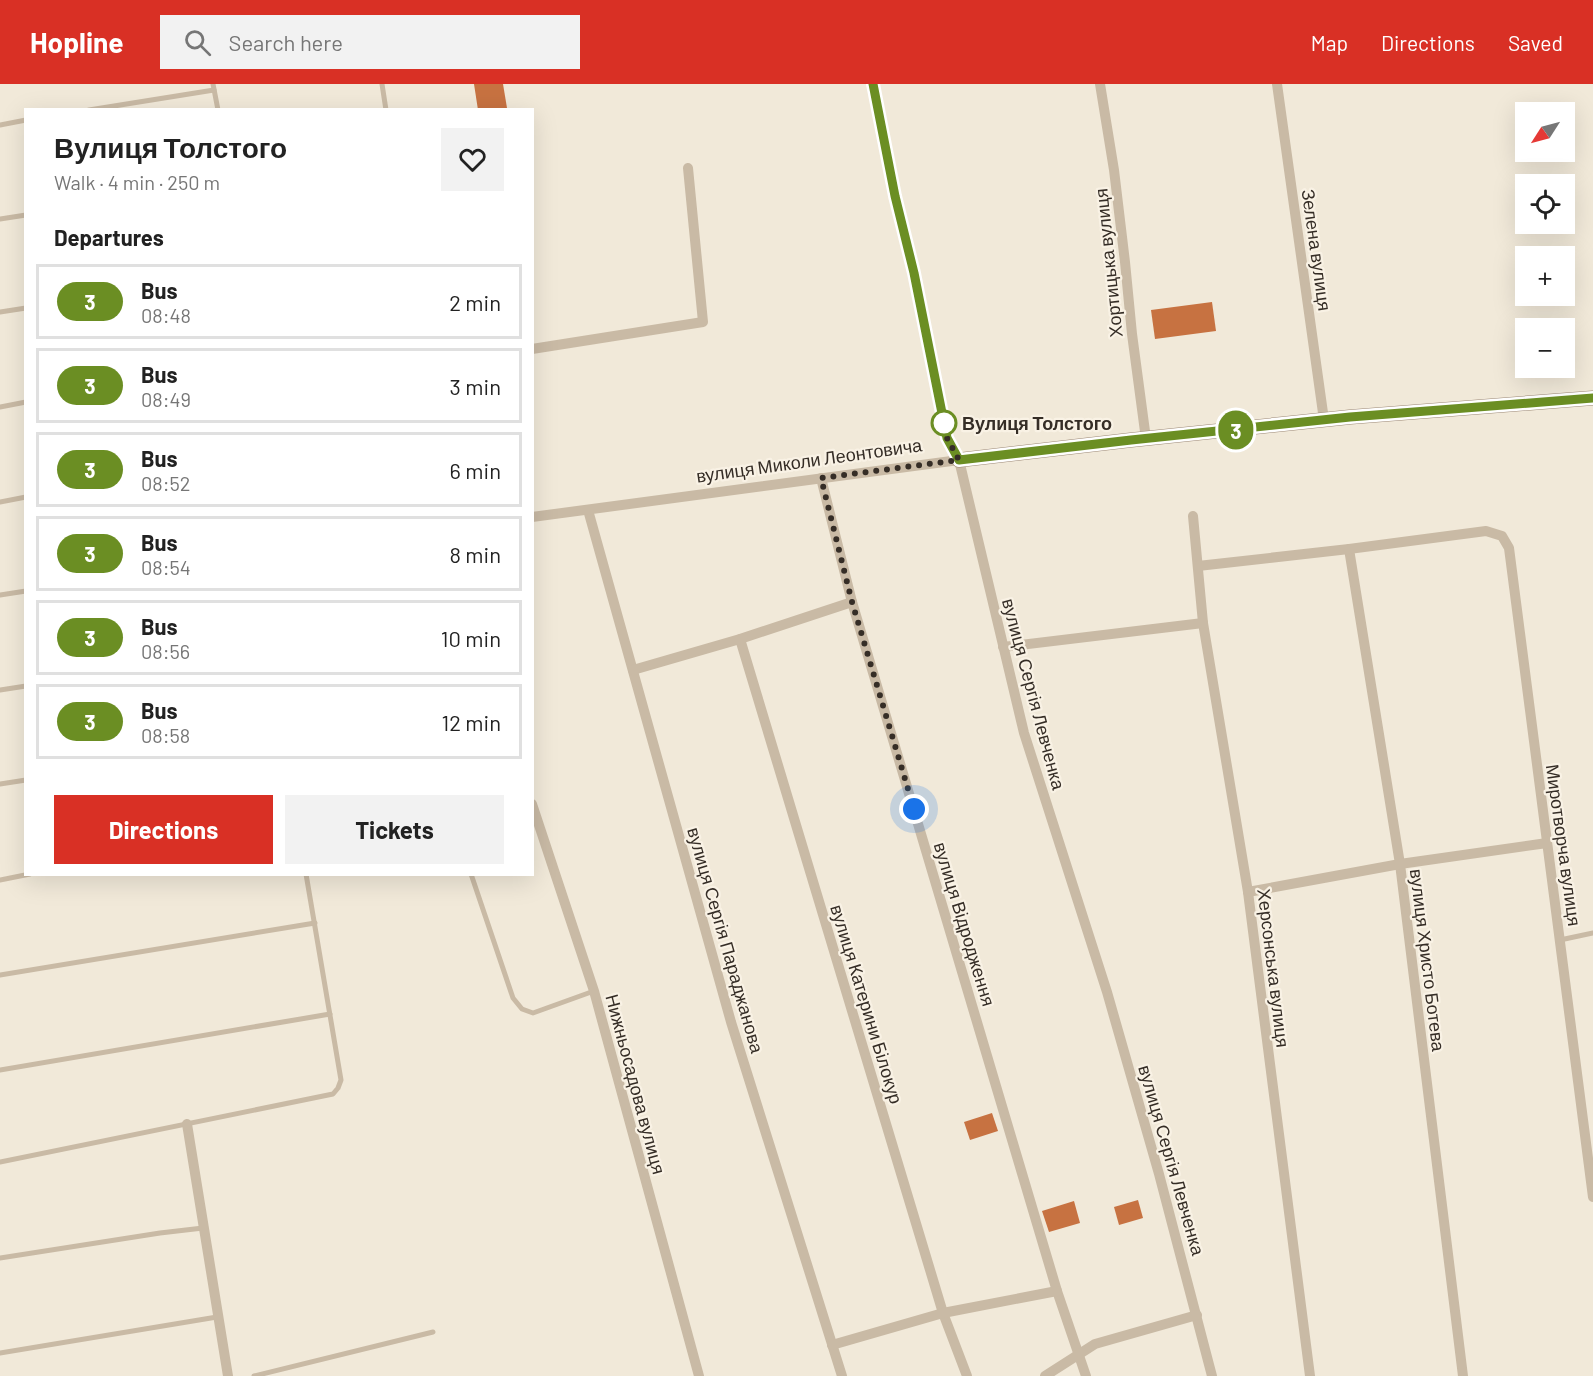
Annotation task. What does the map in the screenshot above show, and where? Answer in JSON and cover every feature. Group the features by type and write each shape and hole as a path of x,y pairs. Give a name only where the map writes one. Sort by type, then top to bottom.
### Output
{"street":[{"name":"вулиця Сергія Левченка","path":"873,84 947,438 959,460 1024,733 1107,992 1160,1174 1212,1376"},
{"name":"Хортицька вулиця","path":"1100,84 1114,170 1146,439"},
{"name":"Зелена вулиця","path":"1277,84 1323,420"},
{"path":"534,348 704,322 688,168"},
{"name":"вулиця Миколи Леонтовича","path":"534,517 959,460 1146,439 1350,417 1593,398"},
{"name":"вулиця Відродження","path":"821,478 852,602 1057,1291 1086,1376"},
{"name":"вулиця Сергія Параджанова","path":"588,510 731,1022 842,1376"},
{"name":"Херсонська вулиця","path":"1193,516 1203,622 1248,892 1310,1376"},
{"name":"Миротворча вулиця","path":"1348,549 1486,531 1502,536 1509,548 1593,1197"},
{"path":"1198,566 1348,549"},
{"name":"вулиця Христо Ботева","path":"1348,549 1400,864 1463,1376"},
{"path":"633,670 740,639 852,602"},
{"path":"1003,647 1203,622"},
{"name":"вулиця Катерини Білокур","path":"740,639 943,1313 967,1376"},
{"name":"Нижньосадова вулиця","path":"536,830 594,991 699,1376"},
{"path":"1248,892 1400,864 1547,843"},
{"path":"187,1124 228,1376"},
{"path":"832,1345 943,1313 1057,1291"},
{"path":"1045,1376 1095,1344 1197,1315"}],"lane":[{"path":"382,84 386,108"},
{"path":"100,108 214,87 218,108"},
{"path":"0,124 24,120"},
{"path":"0,219 24,215"},
{"path":"0,312 24,308"},
{"path":"0,407 24,402"},
{"path":"0,502 24,497"},
{"path":"0,596 24,591"},
{"path":"0,690 24,686"},
{"path":"0,784 24,780"},
{"path":"0,880 24,875"},
{"path":"0,1162 333,1094 341,1080 306,876"},
{"path":"472,876 513,998 522,1009 533,1013 594,991"},
{"path":"0,975 315,923"},
{"path":"1560,940 1593,933"},
{"path":"0,1070 330,1014"},
{"path":"0,1258 203,1228"},
{"path":"0,1353 218,1317"},
{"path":"254,1376 433,1332"}],"building":[{"path":"474,84 503,84 507,108 478,108"},
{"path":"1212,302 1216,331 1155,339 1151,310"},
{"path":"992,1113 998,1131 970,1140 964,1122"},
{"path":"1138,1200 1143,1218 1119,1225 1114,1207"},
{"path":"1074,1201 1080,1223 1049,1232 1042,1211"}],"bus line":[{"name":"3","path":"873,84 947,438 959,460 1350,417 1593,398"}],"place":[{"name":"Вулиця Толстого","path":"944,423"}],"route":[{"path":"914,809 852,602 821,478 959,460 947,438 944,423"}]}
